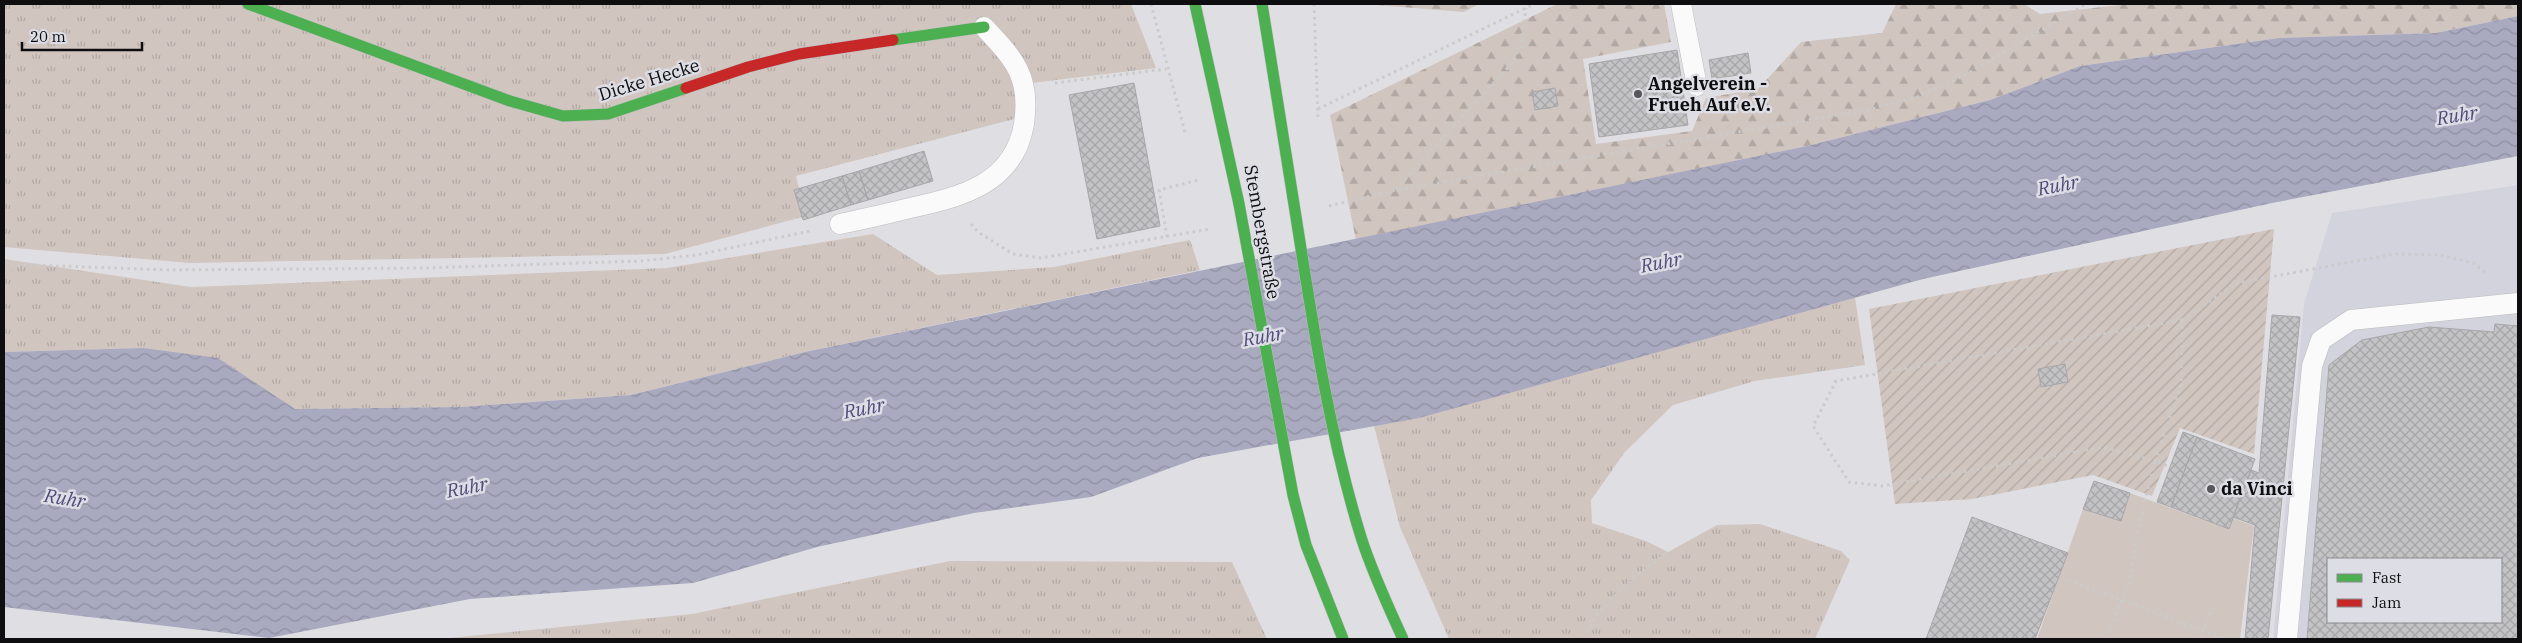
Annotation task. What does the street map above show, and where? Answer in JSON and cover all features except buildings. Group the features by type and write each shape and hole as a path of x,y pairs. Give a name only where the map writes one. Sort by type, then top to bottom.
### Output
{"main road":[{"name":"Dicke Hecke","path":"248,4 510,101 563,116 608,114 748,67 799,54 984,27"},
{"name":"Stembergstraße","path":"1195,4 1239,204 1293,495 1306,545 1343,639"},
{"name":"Stembergstraße","path":"1262,4 1326,393 1357,524 1374,572 1402,639"}],"lane":[{"path":"1681,4 1697,86"},
{"path":"840,224 949,200 983,185 1004,167 1020,138 1023,126 1026,102 1024,87 1012,57 984,27"},
{"path":"2287,639 2312,366 2321,340 2350,320 2518,303"}],"path":[{"path":"1024,87 1166,69 1151,4"},
{"path":"1314,4 1318,128"},
{"path":"1318,109 1534,4"},
{"path":"1526,8 1521,46 1512,63 1396,190 1858,112 1917,97 1967,74 2086,4"},
{"path":"1167,237 1159,190 1198,180"},
{"path":"949,200 978,232 1002,249 1024,257 1041,258 1176,236"},
{"path":"4,264 170,270 424,268 672,260 840,224"},
{"path":"2167,466 2104,447 1882,486 1849,482 1813,426 1836,381 2182,320 2237,283 2395,254 2440,255 2473,263 2489,275"},
{"path":"2107,639 2130,578 2137,533 2155,461 2181,384 2182,320"},
{"path":"1586,639 1594,617 1633,578 1668,552"},
{"path":"2068,580 2226,639"},
{"path":"2200,639 2212,608"}],"shaded area":[{"path":"2518,185 2518,639 2273,639 2304,304 2332,213"}],"green space":[{"path":"4,4 1131,4 1156,68 1023,84 1018,118 796,176 806,216 665,254 190,263 4,247"},
{"path":"1364,4 1479,4 1464,12"},
{"path":"1557,4 1664,4 1671,42 1583,59 1596,144 1692,131 1706,98 1758,89 1801,42 1882,33 1896,4 2024,4 2040,14 2129,4 2518,4 2518,16 2436,33 2279,38 2080,66 1990,100 1807,146 1356,240 1330,115"},
{"path":"2274,229 2254,454 2180,428 2152,496 2093,475 1972,499 1895,504 1869,309"},
{"path":"873,234 937,275 1054,267 1190,240 1200,270 805,352 631,395 463,407 295,409 143,348 4,352 4,259 191,287 667,268"},
{"path":"1855,297 1865,365 1755,381 1673,405 1625,452 1591,500 1592,523 1646,541 1668,552 1717,525 1760,524 1841,551 1850,560 1815,639 1449,639 1400,527 1374,426"},
{"path":"2130,493 2228,529 2233,518 2254,526 2240,639 2037,639 2083,509 2121,521"},
{"path":"950,561 1232,562 1267,639 439,639 692,614"}],"water":[{"name":"Ruhr","path":"2518,16 2518,156 2272,203 1923,279 1419,418 1198,458 1091,497 974,513 817,547 693,583 470,599 269,638 4,607 4,352 143,348 218,358 295,409 461,407 631,395 805,352 1807,146 1990,100 2080,66 2279,38 2436,33"}],"traffic: fast":[{"path":"248,4 510,101 563,116 608,114 686,88"},
{"path":"1195,4 1239,204"},
{"path":"1262,4 1293,198"},
{"path":"893,40 984,27"},
{"path":"1293,198 1321,369 1349,495 1365,550 1380,589 1403,639"},
{"path":"1239,204 1293,495 1306,545 1343,639"}],"traffic: jam":[{"path":"686,88 748,67 799,54 893,40"}],"place":[{"name":"Angelverein - Frueh Auf e.V.","path":"1638,94"},
{"name":"da Vinci","path":"2211,489"}]}
